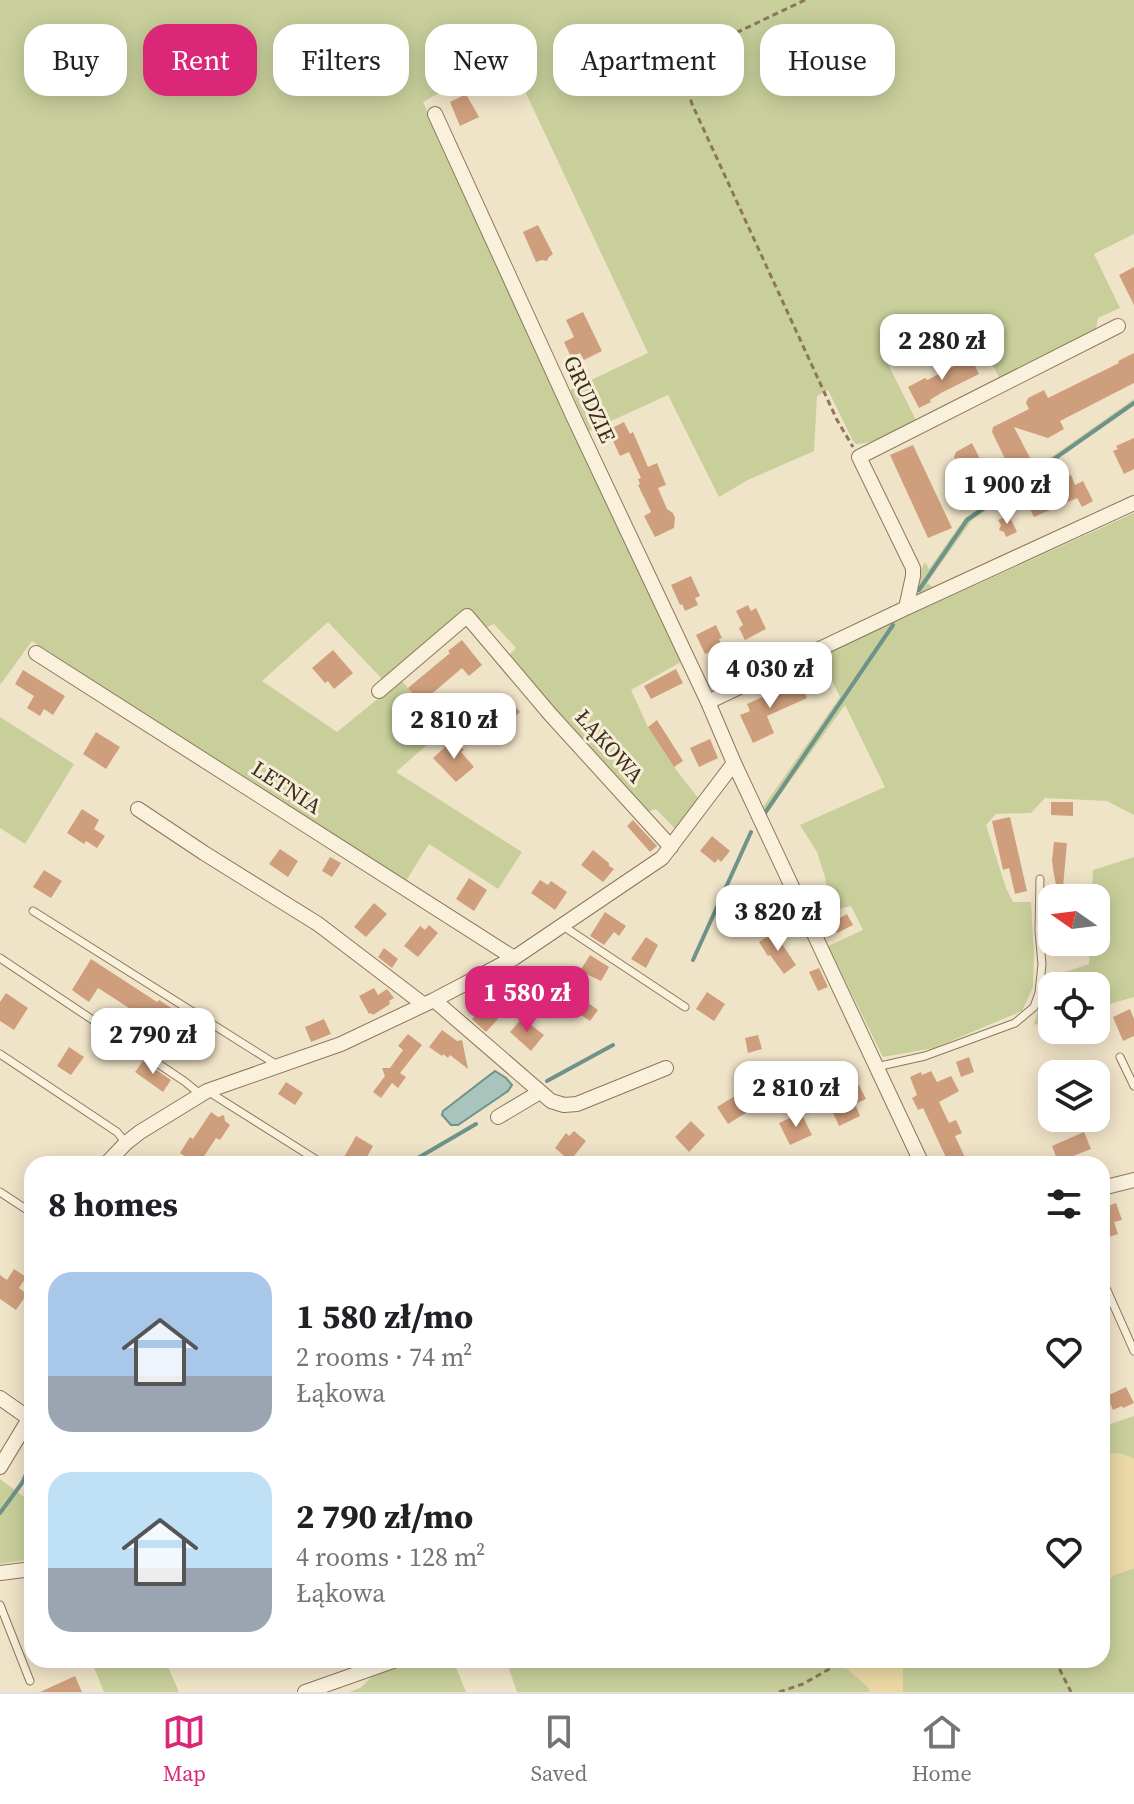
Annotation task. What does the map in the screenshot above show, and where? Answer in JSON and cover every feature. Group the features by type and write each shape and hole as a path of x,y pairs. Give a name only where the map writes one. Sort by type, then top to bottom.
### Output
{"street":[{"name":"GRUDZIE","path":"435,114 918,1156"},
{"path":"906,608 913,568 859,457 1118,326"},
{"path":"708,702 1134,503"},
{"name":"ŁĄKOWA","path":"379,691 467,616 550,714 671,847"},
{"name":"LETNIA","path":"36,653 514,958"},
{"path":"114,1156 126,1143 204,1093 341,1044 514,958 662,858 734,763"},
{"path":"138,809 318,924 428,1002 551,1101 564,1105 577,1104 666,1068"},
{"path":"498,1117 540,1092"},
{"path":"1110,1186 1134,1180"},
{"path":"0,1398 24,1412"},
{"path":"0,1467 24,1428"},
{"path":"0,1573 24,1570"},
{"path":"305,1692 373,1668"}],"lane":[{"path":"876,1067 925,1056 1015,1023 1034,1007 1042,964 1040,879"},
{"path":"33,911 277,1065"},
{"path":"563,926 685,1007"},
{"path":"0,958 184,1081 310,1156"},
{"path":"0,1054 117,1132 126,1143"},
{"path":"1120,1057 1134,1086"},
{"path":"0,1192 24,1208"},
{"path":"1110,1297 1134,1351"},
{"path":"0,1605 24,1666"},
{"path":"25,1668 30,1681"}],"path":[{"path":"805,0 702,49 691,59 686,85 837,420 859,457"},
{"path":"779,1692 803,1684 831,1668"},
{"path":"1059,1668 1071,1692"}],"green space":[{"path":"0,0 1134,0 1134,234 1094,254 1120,308 1098,318 1096,330 1000,379 968,318 886,360 916,420 879,439 856,444 828,390 817,396 814,451 748,480 719,497 668,395 589,431 570,390 648,353 527,96 537,96 537,24 425,24 425,96 434,96 423,102 681,662 631,690 648,727 699,799 677,831 656,809 647,812 508,656 516,648 494,624 487,627 481,625 466,608 384,681 328,622 262,681 337,732 401,680 444,730 396,772 522,852 498,889 429,844 406,881 32,641 0,685"},
{"path":"1134,399 1134,405 972,520 927,583 936,589 917,599 912,595 925,562 929,569 965,518"},
{"path":"1134,513 1134,815 1107,801 1045,798 1031,813 996,814 986,825 1006,888 1013,902 1031,902 1033,987 1022,1011 934,1048 883,1057 828,946 863,930 851,906 829,911 825,877 817,852 800,825 885,787 845,705 765,816 763,807 840,697 820,656"},
{"path":"0,717 74,764 25,844 0,828"},
{"path":"1134,857 1134,997 1110,1004 1110,972 1065,972 1089,964 1089,956 1110,956 1110,884 1092,884 1093,870"},
{"path":"1134,1416 1134,1459 1125,1455 1110,1456 1110,1424"},
{"path":"0,1479 24,1497 24,1560 0,1564"},
{"path":"1134,1568 1134,1692 903,1692 903,1668 1110,1668 1110,1578"},
{"path":"94,1668 168,1668 179,1692 104,1692"},
{"path":"393,1668 456,1668 466,1692 349,1692 360,1688 376,1673"},
{"path":"509,1668 846,1668 870,1692 517,1692"}],"sand":[{"path":"1121,1453 1134,1459 1134,1568 1110,1578 1110,1455"},
{"path":"846,1668 903,1668 903,1692 870,1692"}],"water":[{"path":"495,1071 512,1085 508,1091 458,1125 451,1125 442,1115 443,1111"}],"building":[{"path":"467,96 479,117 460,126 450,102"},
{"path":"538,225 553,254 547,261 536,262 523,232"},
{"path":"1134,267 1134,305 1119,275"},
{"path":"583,312 602,351 584,360 580,353 571,357 564,342 574,337 566,320"},
{"path":"1134,353 1134,383 1060,421 1064,429 1048,438 1014,427 1030,458 1013,467 1008,465 992,432 993,427 1029,409 1026,403 1028,398 1044,390 1048,398"},
{"path":"971,358 979,374 919,408 908,387"},
{"path":"624,422 630,434 633,432 648,467 657,463 666,485 658,488 667,509 675,518 674,528 655,537 644,516 651,512 638,485 641,478 629,452 620,456 608,430"},
{"path":"1134,438 1134,469 1124,474 1113,451 1118,449 1116,446"},
{"path":"972,443 992,483 976,491 971,490 954,457 956,452"},
{"path":"913,445 952,528 928,538 890,455"},
{"path":"1071,475 1075,485 1083,481 1093,501 1082,507 1077,498 1034,517 1020,489 1035,482 1039,489"},
{"path":"1009,515 1017,532 1006,537 999,530 1001,525 998,520"},
{"path":"691,576 700,596 695,598 698,605 685,611 671,585"},
{"path":"748,605 751,611 756,608 766,629 745,640 739,628 743,625 736,611"},
{"path":"716,625 722,646 705,654 696,635"},
{"path":"462,640 482,665 469,676 462,668 421,703 408,688"},
{"path":"333,650 353,673 334,689 312,668"},
{"path":"676,669 683,683 651,699 644,686"},
{"path":"23,670 65,696 53,715 44,709 40,716 27,708 34,696 15,684"},
{"path":"799,680 807,698 767,716 774,733 753,743 740,715 750,711 747,704"},
{"path":"507,696 520,712 508,723 494,707"},
{"path":"657,720 683,761 674,767 648,727"},
{"path":"96,732 120,747 106,769 83,754"},
{"path":"454,739 474,767 456,782 433,758"},
{"path":"710,739 718,758 699,767 690,748"},
{"path":"1051,802 1073,802 1073,816 1051,815"},
{"path":"82,809 99,820 94,829 105,836 97,848 67,833"},
{"path":"1010,817 1027,891 1015,894 1009,868 1003,870 992,821"},
{"path":"633,820 657,846 650,852 627,826"},
{"path":"712,836 730,851 721,862 718,859 715,863 700,851"},
{"path":"1054,842 1067,843 1063,884 1056,884 1052,861"},
{"path":"280,849 298,861 288,877 269,864"},
{"path":"593,850 614,869 603,882 581,865"},
{"path":"330,857 341,863 332,877 322,871"},
{"path":"44,870 62,881 51,898 33,887"},
{"path":"469,878 487,890 474,911 456,899"},
{"path":"540,880 548,885 551,881 567,892 555,910 531,893"},
{"path":"374,903 387,914 366,937 354,927"},
{"path":"605,912 626,926 619,936 614,932 604,945 590,936"},
{"path":"847,914 853,925 837,933 831,923"},
{"path":"429,925 438,933 418,957 404,946 420,926 425,930"},
{"path":"774,932 796,965 784,974 759,942"},
{"path":"646,937 658,945 646,968 631,959"},
{"path":"384,948 398,959 392,968 378,957"},
{"path":"590,955 609,967 601,981 580,971"},
{"path":"91,959 191,1021 183,1033 155,1015 139,1038 129,1031 140,1015 98,988 89,1002 72,990"},
{"path":"819,968 828,987 818,991 809,972"},
{"path":"541,971 556,982 544,999 529,988"},
{"path":"374,988 378,995 387,989 394,998 373,1015 369,1014 359,996"},
{"path":"707,992 725,1004 714,1021 696,1009"},
{"path":"6,993 28,1008 14,1030 0,1021 0,1002"},
{"path":"581,998 598,1010 590,1021 572,1009"},
{"path":"484,1006 498,1019 486,1032 472,1019"},
{"path":"1130,1009 1134,1019 1134,1036 1123,1041 1113,1017"},
{"path":"522,1018 544,1035 531,1051 510,1032"},
{"path":"324,1019 331,1034 311,1042 305,1027"},
{"path":"442,1030 457,1041 462,1040 468,1069 450,1055 448,1058 442,1056 429,1047"},
{"path":"408,1034 422,1045 400,1073 406,1077 398,1088 392,1083 381,1098 373,1092 385,1076 382,1068 390,1068 403,1050 398,1046"},
{"path":"758,1035 762,1049 748,1053 745,1038"},
{"path":"69,1047 84,1057 71,1075 57,1066"},
{"path":"969,1057 974,1072 961,1077 956,1062"},
{"path":"143,1061 171,1080 163,1092 135,1072"},
{"path":"931,1071 937,1082 951,1076 959,1091 939,1102 949,1123 956,1120 962,1133 955,1136 964,1156 945,1156 923,1108 918,1110 912,1098 917,1095 910,1077 921,1072 922,1075"},
{"path":"286,1082 303,1093 295,1105 278,1094"},
{"path":"859,1085 866,1099 855,1104 860,1116 839,1126 826,1097 840,1091 842,1094"},
{"path":"735,1096 739,1103 743,1101 749,1111 728,1124 717,1107"},
{"path":"211,1112 218,1117 224,1115 230,1125 220,1140 216,1138 204,1156 184,1156 180,1153 190,1137 193,1139"},
{"path":"801,1113 812,1135 790,1145 779,1123"},
{"path":"691,1121 705,1135 689,1152 675,1137"},
{"path":"574,1131 586,1141 574,1156 564,1156 555,1148 566,1133 569,1136"},
{"path":"1084,1132 1091,1149 1073,1156 1056,1156 1052,1146"},
{"path":"356,1136 373,1146 367,1156 345,1156"},
{"path":"1116,1203 1122,1220 1114,1222 1118,1234 1110,1237 1110,1205"},
{"path":"14,1269 24,1276 19,1288 24,1292 24,1298 16,1310 0,1299 0,1275 7,1280"},
{"path":"1126,1387 1134,1403 1113,1410 1110,1395"},
{"path":"75,1676 82,1692 40,1692"}],"waterway":[{"path":"919,590 967,520 1134,403"},
{"path":"765,813 893,625"},
{"path":"693,960 751,832"},
{"path":"547,1081 613,1045"},
{"path":"421,1156 476,1124"},
{"path":"0,1513 24,1479"}]}
